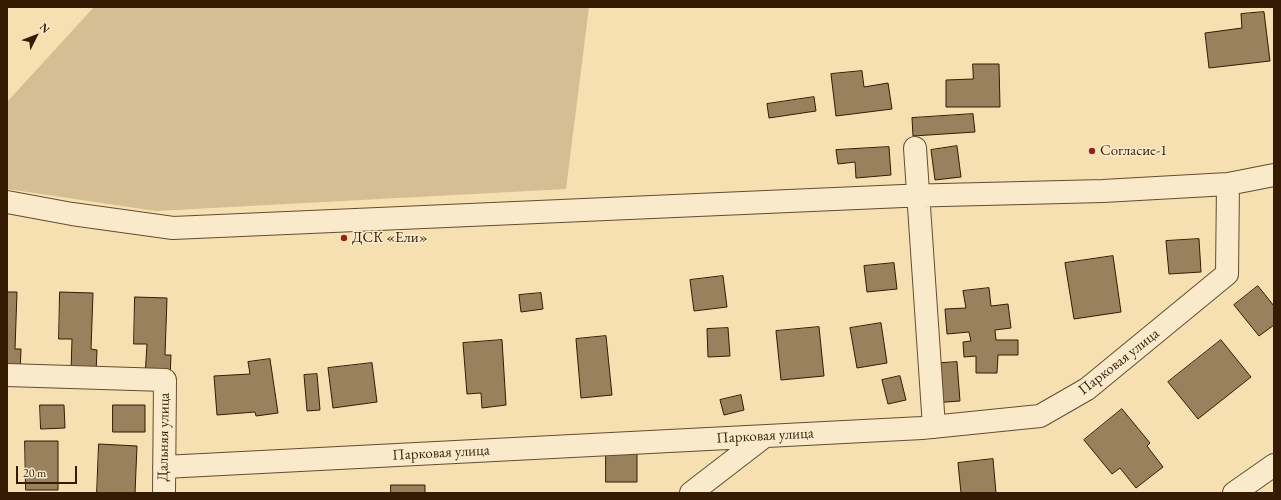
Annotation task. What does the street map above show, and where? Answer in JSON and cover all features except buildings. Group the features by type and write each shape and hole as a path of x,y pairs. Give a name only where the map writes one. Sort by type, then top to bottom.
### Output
{"street":[{"path":"916,148 934,427"},
{"path":"7,202 72,214 173,228 919,196 1103,191 1228,184 1274,175"},
{"name":"Парковая улица","path":"164,468 934,427 1040,416 1088,389 1227,274 1228,184"},
{"name":"Дальняя улица","path":"7,375 165,380 164,493"},
{"path":"690,493 765,436"},
{"path":"1234,493 1274,465"}],"shaded area":[{"path":"94,7 589,7 566,189 156,211 7,189 7,102"}],"place":[{"name":"Согласие-1","path":"1092,151"},
{"name":"ДСК «Ели»","path":"344,238"}]}
